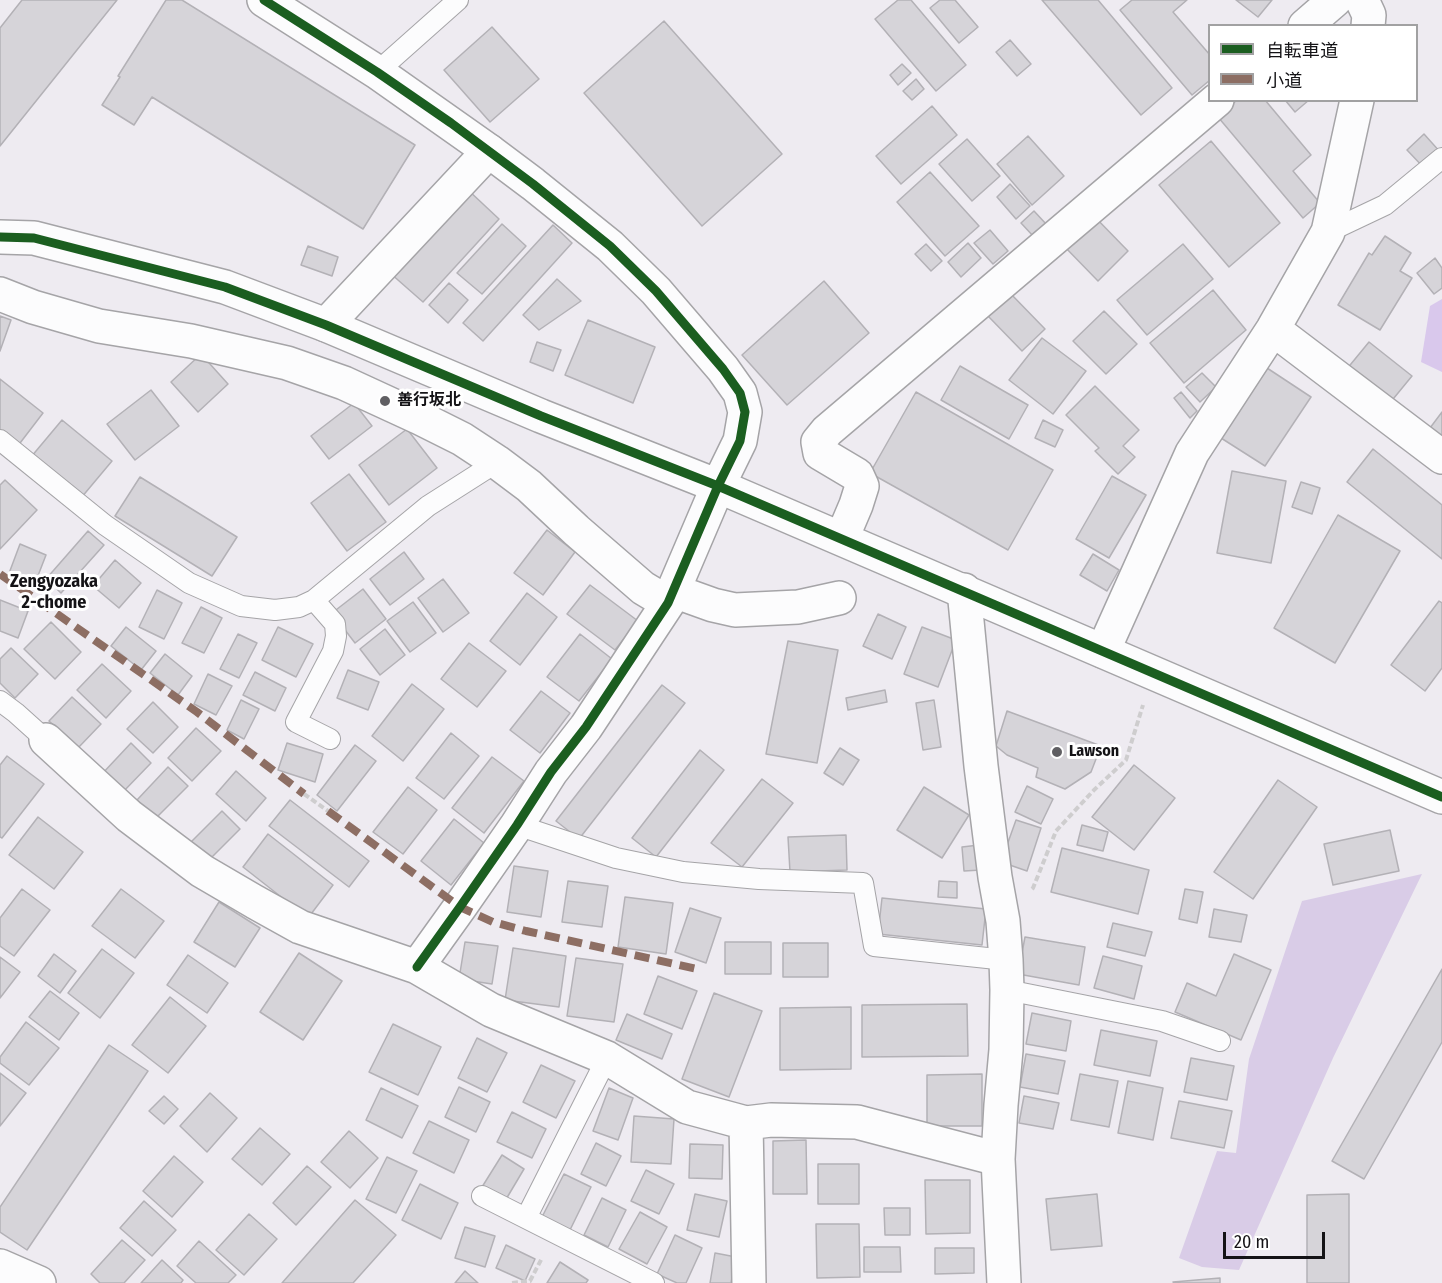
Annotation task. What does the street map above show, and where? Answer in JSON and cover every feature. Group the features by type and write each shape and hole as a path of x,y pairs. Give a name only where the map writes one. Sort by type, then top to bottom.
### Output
{"street":[{"path":"264,0 377,72 489,151 610,246 657,291 723,369 740,393 746,412 740,441 718,486 671,597 586,727 551,771 517,825 417,967"},
{"path":"1307,24 1335,0"},
{"path":"1362,0 1369,15 1368,24"},
{"path":"842,538 862,486 857,475 820,453 818,442 827,431 1215,102"},
{"path":"1103,651 1192,453 1273,329 1328,232 1357,102"},
{"path":"326,326 489,151"},
{"path":"0,237 34,238 225,287 326,326 842,538 1442,797"},
{"path":"0,294 33,307 99,326 191,341 286,363 344,383 420,418 498,462 529,486 643,588 671,597 735,610 798,607 838,598"},
{"path":"1273,329 1442,457"},
{"path":"964,590 981,766 1003,921 1007,975 1006,1050 998,1159 1004,1283"},
{"path":"46,740 129,816 202,871 255,902 300,927 417,967 491,1010 607,1058 687,1107 746,1123 771,1120 857,1122 998,1159"},
{"path":"746,1123 748,1283"},
{"path":"0,1266 39,1283"}],"lane":[{"path":"377,72 458,0"},
{"path":"1328,232 1386,205 1442,158"},
{"path":"0,440 105,525 189,583 241,606 275,610 299,607 314,600 428,506 498,462"},
{"path":"314,600 335,624 336,636 333,651 296,722 330,739"},
{"path":"0,701 46,740"},
{"path":"517,825 615,858 683,872 759,879 863,883 874,946 1007,975 1162,1021 1220,1041"},
{"path":"526,1218 607,1058"},
{"path":"482,1196 654,1283"}],"path":[{"path":"997,891 1033,888 1056,831 1126,760 1144,702"},
{"path":"304,794 328,811"},
{"path":"513,1283 530,1281 555,1233"}],"shaded area":[{"path":"1442,299 1442,372 1421,362 1430,306"},
{"path":"1422,874 1333,1058 1239,1270 1202,1267 1179,1258 1217,1151 1236,1153 1249,1059 1302,901"}],"building":[{"path":"22,0 117,0 0,146 0,28"},
{"path":"166,0 182,0 415,145 363,229 152,97 134,125 102,105"},
{"path":"898,0 911,0 966,65 936,91 875,19"},
{"path":"940,0 955,0 978,27 959,43 930,8"},
{"path":"1042,0 1098,0 1172,88 1141,115"},
{"path":"1132,0 1187,0 1173,12 1208,53 1208,82 1192,95 1120,10"},
{"path":"1236,0 1272,0 1258,17"},
{"path":"664,21 782,154 702,226 584,93"},
{"path":"492,27 539,79 490,122 444,70"},
{"path":"1010,40 1031,64 1017,76 996,52"},
{"path":"902,64 911,73 898,85 890,75"},
{"path":"916,79 924,89 912,100 903,91"},
{"path":"1235,102 1267,102 1311,155 1293,171 1320,203 1303,218 1218,117"},
{"path":"1287,102 1307,102 1295,112"},
{"path":"932,106 957,135 901,184 876,156"},
{"path":"1424,134 1442,154 1426,170 1407,150"},
{"path":"1028,136 1064,176 1032,205 997,164"},
{"path":"967,139 1000,176 972,201 939,164"},
{"path":"1211,141 1280,223 1229,267 1159,185"},
{"path":"930,172 979,226 945,256 897,202"},
{"path":"1010,184 1030,206 1016,219 997,197"},
{"path":"467,189 499,219 423,302 390,273"},
{"path":"1034,211 1047,225 1034,237 1021,223"},
{"path":"1091,213 1128,251 1098,281 1061,243"},
{"path":"502,224 526,246 482,294 457,273"},
{"path":"553,225 572,243 483,341 463,323"},
{"path":"990,230 1008,251 993,264 974,243"},
{"path":"1385,236 1411,253 1400,271 1412,278 1380,330 1338,305 1369,253 1372,255"},
{"path":"968,243 981,258 961,277 948,262"},
{"path":"926,244 942,261 931,271 915,254"},
{"path":"1183,244 1213,279 1147,335 1117,300"},
{"path":"308,246 338,257 332,276 301,265"},
{"path":"1435,258 1442,268 1442,288 1434,294 1417,273"},
{"path":"557,279 581,301 539,330 523,315"},
{"path":"824,281 869,333 787,405 742,355"},
{"path":"449,283 468,300 448,323 429,305"},
{"path":"1213,290 1246,330 1184,383 1150,343"},
{"path":"1010,293 1045,329 1022,351 988,316"},
{"path":"1104,311 1137,344 1106,374 1073,341"},
{"path":"0,316 11,320 0,351"},
{"path":"588,320 655,347 633,403 565,375"},
{"path":"1042,338 1086,371 1053,414 1009,380"},
{"path":"537,342 561,350 553,371 530,362"},
{"path":"1369,342 1412,376 1389,404 1346,370"},
{"path":"201,354 228,384 198,412 171,382"},
{"path":"960,366 1028,405 1009,439 941,400"},
{"path":"1267,368 1311,397 1265,466 1221,438"},
{"path":"1202,373 1216,387 1200,402 1186,387"},
{"path":"0,379 43,413 17,447 0,434"},
{"path":"1095,386 1139,430 1123,446 1135,457 1118,474 1095,451 1099,448 1066,415"},
{"path":"151,390 179,426 135,460 107,424"},
{"path":"916,392 1053,470 1008,550 870,473"},
{"path":"1181,392 1197,411 1190,418 1174,398"},
{"path":"354,403 372,426 329,459 311,436"},
{"path":"1442,412 1442,437 1430,428"},
{"path":"62,420 112,461 81,498 31,457"},
{"path":"1043,420 1063,430 1055,447 1035,438"},
{"path":"407,429 437,468 389,505 359,465"},
{"path":"1373,449 1442,505 1442,559 1347,482"},
{"path":"1232,471 1286,481 1271,563 1217,553"},
{"path":"349,474 386,522 347,551 311,503"},
{"path":"1112,476 1146,495 1109,558 1076,539"},
{"path":"140,477 237,537 212,576 115,516"},
{"path":"5,480 37,510 0,549 0,485"},
{"path":"1301,482 1320,488 1312,514 1292,507"},
{"path":"1338,515 1400,551 1335,663 1274,628"},
{"path":"547,530 575,552 543,595 514,573"},
{"path":"88,531 104,545 61,593 46,579"},
{"path":"20,544 46,555 34,586 8,576"},
{"path":"404,552 424,579 390,605 370,579"},
{"path":"1093,554 1119,570 1107,591 1080,575"},
{"path":"115,560 141,583 119,608 93,586"},
{"path":"443,579 469,613 443,632 418,598"},
{"path":"590,585 638,621 615,650 567,614"},
{"path":"363,589 386,619 355,643 332,613"},
{"path":"157,590 182,603 164,639 139,627"},
{"path":"527,593 557,617 520,665 490,641"},
{"path":"0,600 28,611 18,638 0,631"},
{"path":"1439,601 1442,603 1442,668 1425,691 1391,665"},
{"path":"413,602 436,633 410,652 387,621"},
{"path":"201,607 222,618 204,653 182,643"},
{"path":"878,614 906,627 892,659 863,646"},
{"path":"51,622 81,652 55,679 24,649"},
{"path":"126,627 156,651 141,670 111,646"},
{"path":"278,627 313,644 296,677 262,660"},
{"path":"922,627 956,640 938,687 904,674"},
{"path":"385,629 405,655 380,675 360,649"},
{"path":"238,634 257,643 239,678 220,669"},
{"path":"580,634 612,659 579,701 547,677"},
{"path":"788,641 838,650 817,763 766,754"},
{"path":"469,643 506,671 477,707 441,679"},
{"path":"11,648 38,674 15,698 0,683 0,659"},
{"path":"165,654 192,676 178,695 150,673"},
{"path":"102,664 131,691 106,718 77,690"},
{"path":"348,670 379,682 368,710 337,698"},
{"path":"255,672 286,688 275,711 243,695"},
{"path":"208,674 232,686 216,715 194,704"},
{"path":"412,684 444,709 403,761 372,736"},
{"path":"662,685 685,703 579,839 556,821"},
{"path":"885,690 887,702 848,710 846,698"},
{"path":"541,691 570,713 540,753 510,730"},
{"path":"72,697 101,724 78,748 49,721"},
{"path":"241,700 259,709 244,739 227,730"},
{"path":"934,700 941,747 923,750 916,703"},
{"path":"153,702 178,727 153,753 127,729"},
{"path":"1007,711 1101,746 1091,772 1065,789 1036,777 1038,768 1007,755 996,746"},
{"path":"196,728 221,751 192,781 168,758"},
{"path":"451,733 479,756 444,799 416,778"},
{"path":"131,743 151,763 121,794 101,775"},
{"path":"287,743 323,754 315,782 278,770"},
{"path":"355,745 376,761 337,811 317,795"},
{"path":"840,748 859,760 843,785 824,773"},
{"path":"700,750 724,770 656,857 632,838"},
{"path":"7,756 44,784 2,838 0,837 0,765"},
{"path":"492,757 524,781 484,833 452,808"},
{"path":"1134,765 1175,798 1134,850 1092,817"},
{"path":"168,767 188,786 156,818 137,800"},
{"path":"236,771 266,798 246,821 216,794"},
{"path":"762,779 793,803 742,867 711,843"},
{"path":"1278,780 1317,807 1253,899 1214,872"},
{"path":"1027,786 1053,799 1041,824 1015,812"},
{"path":"408,787 437,810 403,854 373,832"},
{"path":"924,787 969,815 942,858 897,830"},
{"path":"290,800 369,861 349,887 269,826"},
{"path":"222,811 240,829 209,860 191,842"},
{"path":"38,817 83,852 54,889 9,855"},
{"path":"454,819 484,843 451,885 421,861"},
{"path":"1016,820 1041,828 1027,871 1001,862"},
{"path":"1082,825 1108,832 1103,851 1077,845"},
{"path":"1390,830 1399,871 1333,885 1324,844"},
{"path":"268,834 333,885 308,918 243,867"},
{"path":"846,835 847,870 790,872 788,837"},
{"path":"979,845 981,870 964,871 962,847"},
{"path":"1062,848 1149,870 1138,914 1051,892"},
{"path":"514,866 548,871 541,917 507,912"},
{"path":"568,881 608,886 602,927 562,922"},
{"path":"939,881 957,882 957,898 938,897"},
{"path":"22,889 50,910 14,956 0,946 0,918"},
{"path":"121,889 164,921 135,958 92,926"},
{"path":"1185,889 1203,892 1197,923 1179,919"},
{"path":"625,897 673,903 666,954 618,947"},
{"path":"882,898 986,909 982,945 878,934"},
{"path":"219,902 260,928 235,967 194,942"},
{"path":"690,908 721,918 706,963 675,952"},
{"path":"1214,909 1247,915 1241,942 1209,937"},
{"path":"1113,923 1152,932 1145,956 1107,947"},
{"path":"1025,937 1085,947 1079,985 1018,974"},
{"path":"465,942 498,946 492,984 459,979"},
{"path":"725,942 771,942 771,974 725,974"},
{"path":"783,943 828,943 828,977 783,977"},
{"path":"513,948 566,956 559,1007 505,1000"},
{"path":"102,949 134,973 100,1018 68,993"},
{"path":"299,953 342,981 303,1040 260,1012"},
{"path":"54,954 76,971 60,993 38,976"},
{"path":"1234,954 1271,970 1241,1040 1175,1012 1187,983 1216,996"},
{"path":"188,955 228,983 207,1013 167,985"},
{"path":"1103,956 1142,966 1134,999 1094,988"},
{"path":"0,957 20,972 0,998"},
{"path":"576,958 623,964 614,1022 567,1016"},
{"path":"1442,969 1442,1042 1364,1179 1332,1161"},
{"path":"658,976 697,991 682,1029 644,1014"},
{"path":"50,991 79,1013 59,1040 29,1017"},
{"path":"714,993 762,1011 729,1097 682,1079"},
{"path":"170,997 206,1026 168,1073 132,1045"},
{"path":"967,1004 968,1056 862,1057 862,1005"},
{"path":"851,1007 851,1069 780,1070 780,1008"},
{"path":"1032,1013 1071,1021 1066,1051 1026,1044"},
{"path":"627,1014 672,1034 662,1059 616,1040"},
{"path":"26,1022 59,1048 29,1085 0,1063 0,1057"},
{"path":"393,1024 441,1047 418,1095 369,1072"},
{"path":"1101,1030 1157,1041 1150,1076 1094,1065"},
{"path":"477,1038 507,1053 487,1092 458,1078"},
{"path":"109,1045 148,1071 27,1250 0,1232 0,1207"},
{"path":"1026,1054 1065,1061 1058,1094 1020,1087"},
{"path":"1191,1058 1234,1066 1227,1100 1184,1092"},
{"path":"541,1065 575,1081 556,1118 523,1102"},
{"path":"0,1073 26,1093 0,1126"},
{"path":"982,1074 982,1126 927,1126 927,1075"},
{"path":"1080,1074 1118,1081 1109,1127 1071,1120"},
{"path":"1128,1081 1163,1088 1153,1140 1118,1133"},
{"path":"459,1087 490,1102 476,1132 445,1117"},
{"path":"381,1088 418,1106 402,1138 366,1120"},
{"path":"609,1088 633,1098 618,1140 593,1131"},
{"path":"210,1093 237,1118 207,1152 180,1126"},
{"path":"164,1096 178,1109 164,1124 149,1111"},
{"path":"1024,1096 1059,1103 1053,1129 1019,1123"},
{"path":"1179,1101 1232,1111 1224,1148 1171,1138"},
{"path":"512,1112 546,1129 532,1158 497,1142"},
{"path":"634,1116 674,1119 671,1164 631,1162"},
{"path":"429,1121 469,1140 454,1173 413,1153"},
{"path":"260,1128 290,1154 262,1185 232,1159"},
{"path":"349,1131 378,1158 350,1188 321,1162"},
{"path":"806,1140 807,1194 773,1194 773,1141"},
{"path":"596,1143 621,1156 606,1186 581,1174"},
{"path":"690,1144 723,1145 722,1179 689,1178"},
{"path":"502,1155 524,1169 505,1201 482,1187"},
{"path":"174,1156 203,1182 172,1217 143,1191"},
{"path":"387,1157 417,1171 396,1213 366,1199"},
{"path":"818,1164 859,1164 859,1204 818,1204"},
{"path":"307,1166 331,1187 296,1225 273,1203"},
{"path":"646,1170 674,1184 659,1214 631,1201"},
{"path":"564,1174 591,1187 570,1230 542,1217"},
{"path":"925,1180 970,1180 970,1233 926,1234"},
{"path":"420,1184 458,1203 441,1239 402,1220"},
{"path":"695,1194 727,1201 719,1237 687,1230"},
{"path":"1097,1194 1102,1246 1051,1250 1046,1199"},
{"path":"1349,1194 1349,1283 1307,1283 1307,1195"},
{"path":"602,1198 626,1210 608,1247 584,1235"},
{"path":"355,1200 396,1235 353,1283 282,1283"},
{"path":"144,1201 176,1230 152,1256 120,1228"},
{"path":"884,1208 910,1208 910,1235 885,1235"},
{"path":"640,1212 667,1227 647,1264 619,1249"},
{"path":"249,1214 277,1239 244,1275 216,1250"},
{"path":"816,1224 859,1224 860,1277 817,1278"},
{"path":"465,1227 495,1236 485,1267 455,1258"},
{"path":"675,1235 702,1248 686,1283 677,1283 657,1274"},
{"path":"122,1240 145,1260 124,1283 100,1283 91,1274"},
{"path":"199,1241 236,1275 228,1283 196,1283 177,1266"},
{"path":"506,1245 535,1259 525,1281 496,1268"},
{"path":"864,1247 900,1247 901,1272 864,1272"},
{"path":"935,1248 974,1248 974,1273 935,1274"},
{"path":"715,1253 736,1257 731,1283 710,1283"},
{"path":"162,1260 183,1280 181,1283 141,1283"},
{"path":"560,1262 588,1280 586,1283 547,1283"},
{"path":"465,1271 478,1283 455,1283"},
{"path":"1220,1278 1220,1283 1173,1282"}],"marked path":[{"path":"0,574 197,712 304,794"},
{"path":"328,811 460,907 493,922 697,969"}],"cycle path":[{"path":"264,0 377,72 451,123 533,184 610,246 656,291 723,369 740,393 745,412 740,441 718,486 668,603 586,727 551,772 517,825 417,967"},
{"path":"0,237 34,238 225,287 326,325 541,416 718,486 1442,797"}],"place":[{"name":"善行坂北","path":"385,401"},
{"name":"Lawson","path":"1057,752"}],"district":[{"name":"Zengyozaka 2-chome","path":"54,592"}]}
